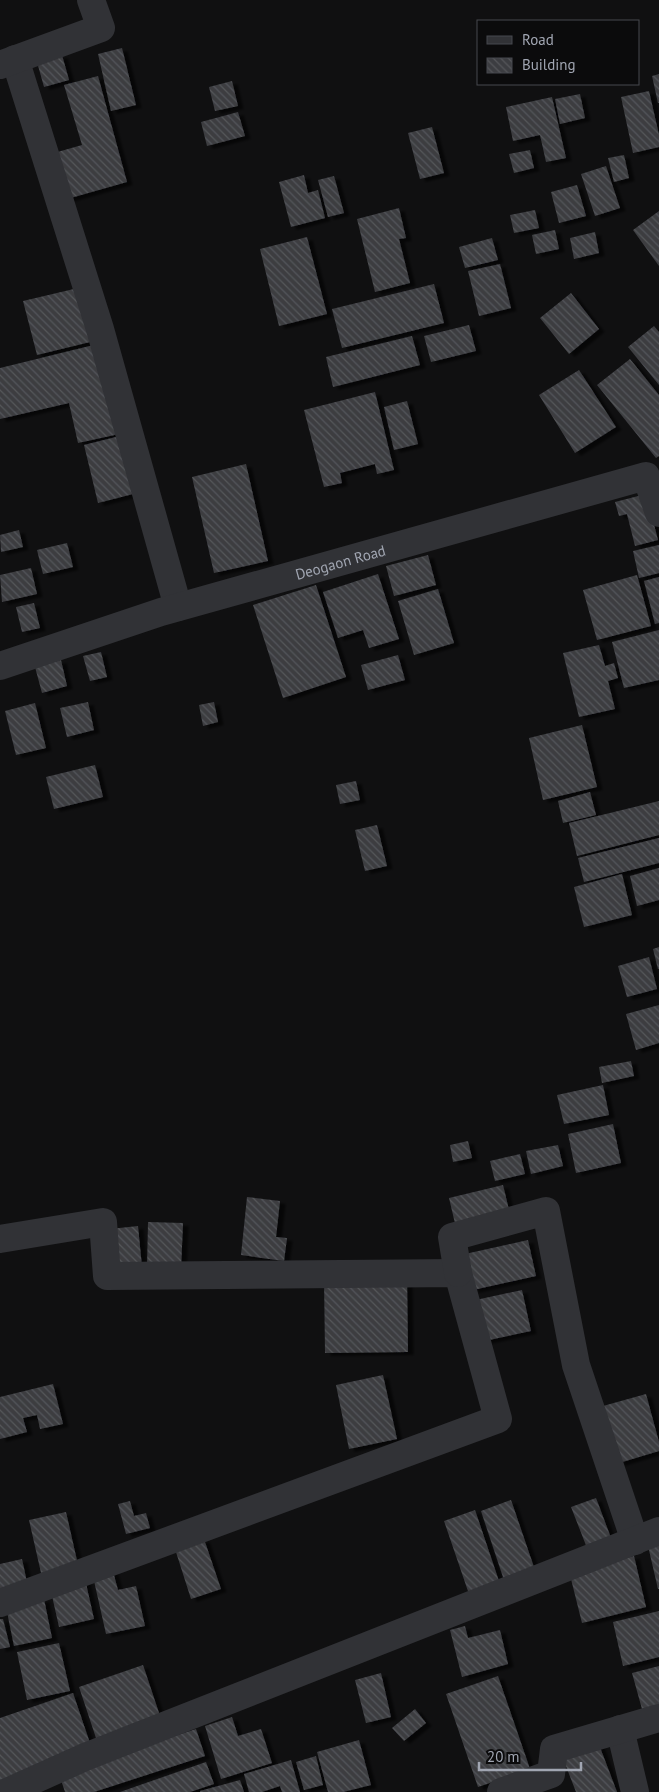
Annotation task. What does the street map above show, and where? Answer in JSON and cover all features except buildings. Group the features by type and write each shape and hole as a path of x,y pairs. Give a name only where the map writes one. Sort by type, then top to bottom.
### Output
{"street":[{"path":"91,0 101,28 8,62 100,329 178,607"},
{"name":"Deogaon Road","path":"0,666 178,607 652,474 659,513"},
{"path":"0,1603 498,1419 458,1272 452,1237 546,1211 576,1365 647,1536 85,1757 7,1792"},
{"path":"0,1240 103,1222 107,1276 458,1272"},
{"path":"501,1792 550,1774 554,1749 659,1718"},
{"path":"620,1730 635,1792"}]}
